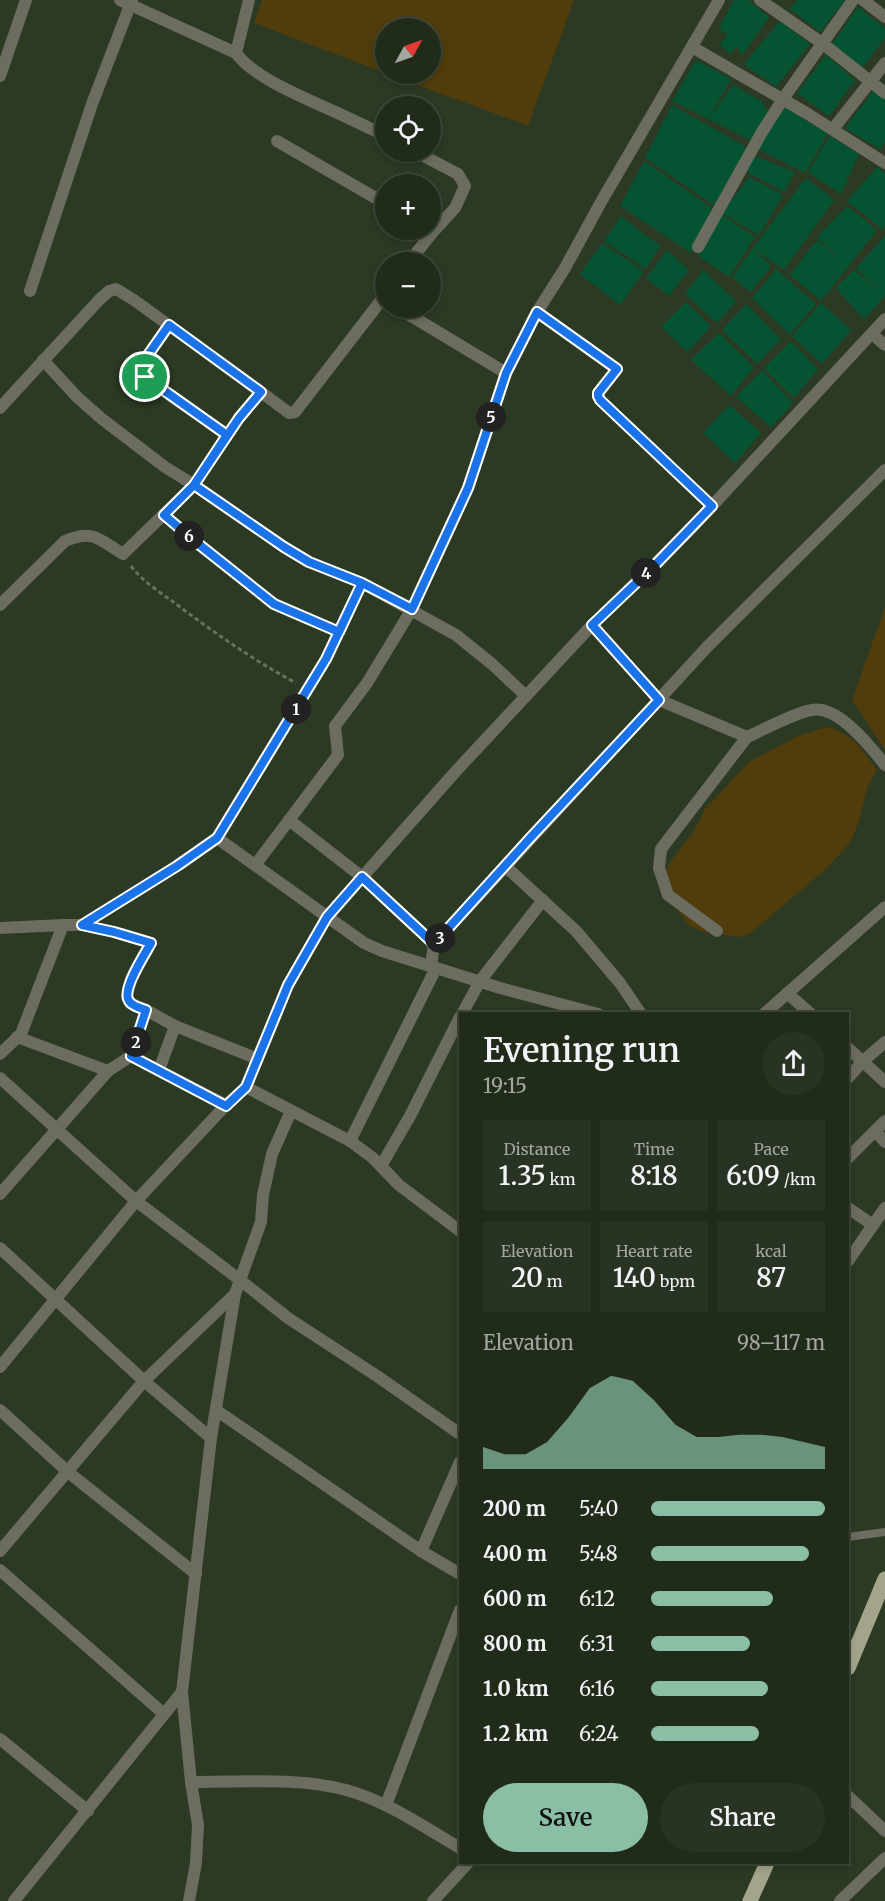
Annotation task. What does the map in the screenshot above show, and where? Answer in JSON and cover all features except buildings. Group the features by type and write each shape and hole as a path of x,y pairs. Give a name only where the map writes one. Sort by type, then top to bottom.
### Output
{"main road":[{"path":"849,1666 885,1579"},
{"path":"750,1901 767,1864"}],"street":[{"path":"0,76 26,0"},
{"path":"236,53 249,0"},
{"path":"256,864 338,755 335,726 367,683 412,609 468,488 506,373 537,312 566,268 719,0"},
{"path":"760,0 822,43 885,93"},
{"path":"698,247 762,132 853,0"},
{"path":"863,0 885,17"},
{"path":"30,291 127,2 236,53 253,70 375,131"},
{"path":"692,47 833,129 885,163"},
{"path":"833,129 885,63"},
{"path":"277,141 375,198"},
{"path":"435,162 458,174 465,186 455,208 441,220"},
{"path":"0,408 99,300 110,291 116,290 128,296 290,413 295,412 375,309"},
{"path":"537,312 617,369 598,393 600,400 712,506"},
{"path":"415,318 506,373"},
{"path":"0,1367 136,1201 246,1087 288,985 327,917 592,625 712,506 885,319"},
{"path":"169,325 141,365 140,371 145,377 227,435"},
{"path":"872,334 885,345"},
{"path":"43,360 77,397 111,427 165,467 309,562 362,583 456,635 526,696"},
{"path":"0,604 65,541 78,536 90,535 123,554 194,485 227,435 261,392"},
{"path":"350,1141 434,967 434,944 708,645 885,470"},
{"path":"164,515 274,604 339,632"},
{"path":"82,925 177,866 217,838 326,659 362,583"},
{"path":"592,625 659,700 747,737"},
{"path":"717,931 668,895 659,868 662,849 747,737 813,709 831,713 852,728 885,765"},
{"path":"289,820 362,877 434,944"},
{"path":"217,838 364,943 382,951 480,981 591,1012"},
{"path":"505,866 576,931 620,982 639,1012"},
{"path":"463,1012 480,981 543,900"},
{"path":"766,1012 885,907"},
{"path":"0,1054 21,1034 63,925"},
{"path":"0,928 82,925 151,943 131,979 127,997 130,1003 175,1026 258,1059"},
{"path":"787,993 808,1012"},
{"path":"0,1194 108,1071 131,1056 146,1010"},
{"path":"381,1166 410,1116 459,1020"},
{"path":"159,1070 175,1026"},
{"path":"17,1037 108,1071"},
{"path":"849,1077 885,1042"},
{"path":"849,1049 885,1082"},
{"path":"131,1056 226,1106"},
{"path":"0,1078 136,1201 288,1318 459,1433"},
{"path":"246,1087 350,1141 381,1166 399,1185 459,1231"},
{"path":"189,1901 196,1863 198,1825 191,1782 182,1692 211,1438 235,1294 261,1222 263,1195 273,1154 291,1111"},
{"path":"849,1157 885,1121"},
{"path":"875,1131 885,1142"},
{"path":"849,1260 885,1208"},
{"path":"849,1209 873,1225"},
{"path":"0,1248 144,1381 211,1438"},
{"path":"0,1551 144,1381 235,1294"},
{"path":"0,1410 68,1472 196,1574"},
{"path":"216,1410 422,1551 459,1573"},
{"path":"422,1551 459,1464"},
{"path":"0,1570 164,1714"},
{"path":"386,1806 459,1613"},
{"path":"14,1901 182,1692"},
{"path":"0,1739 88,1811"},
{"path":"191,1782 316,1783 349,1790 386,1806 459,1847"},
{"path":"849,1797 885,1831"},
{"path":"840,1901 885,1858"},
{"path":"433,1901 467,1864"}],"lane":[{"path":"849,1537 885,1532"}],"path":[{"path":"123,554 134,570 157,590 214,633 258,663 308,690"}],"shaded area":[{"path":"262,0 574,0 528,126 415,84 441,84 441,18 375,18 375,69 254,23"},
{"path":"885,607 885,750 852,700"},
{"path":"830,727 852,740 877,770 868,786 859,821 850,843 825,870 748,935 739,937 703,932 690,926 664,889 663,875 672,859 693,833 705,809 750,761 798,736"}],"route":[{"path":"145,377 140,371 141,365 169,325 261,392 239,418 194,485 164,515 274,604 303,617 339,632 362,583 412,609 468,488 506,373 537,312 617,369 598,393 600,400 712,506 592,625 659,700 434,944 362,877 327,917 288,985 246,1087 226,1106 131,1056 146,1010 130,1003 127,997 131,979 151,943 82,925 177,866 217,838 326,659 362,583 309,562 250,525 194,485 227,435 145,377"}]}
